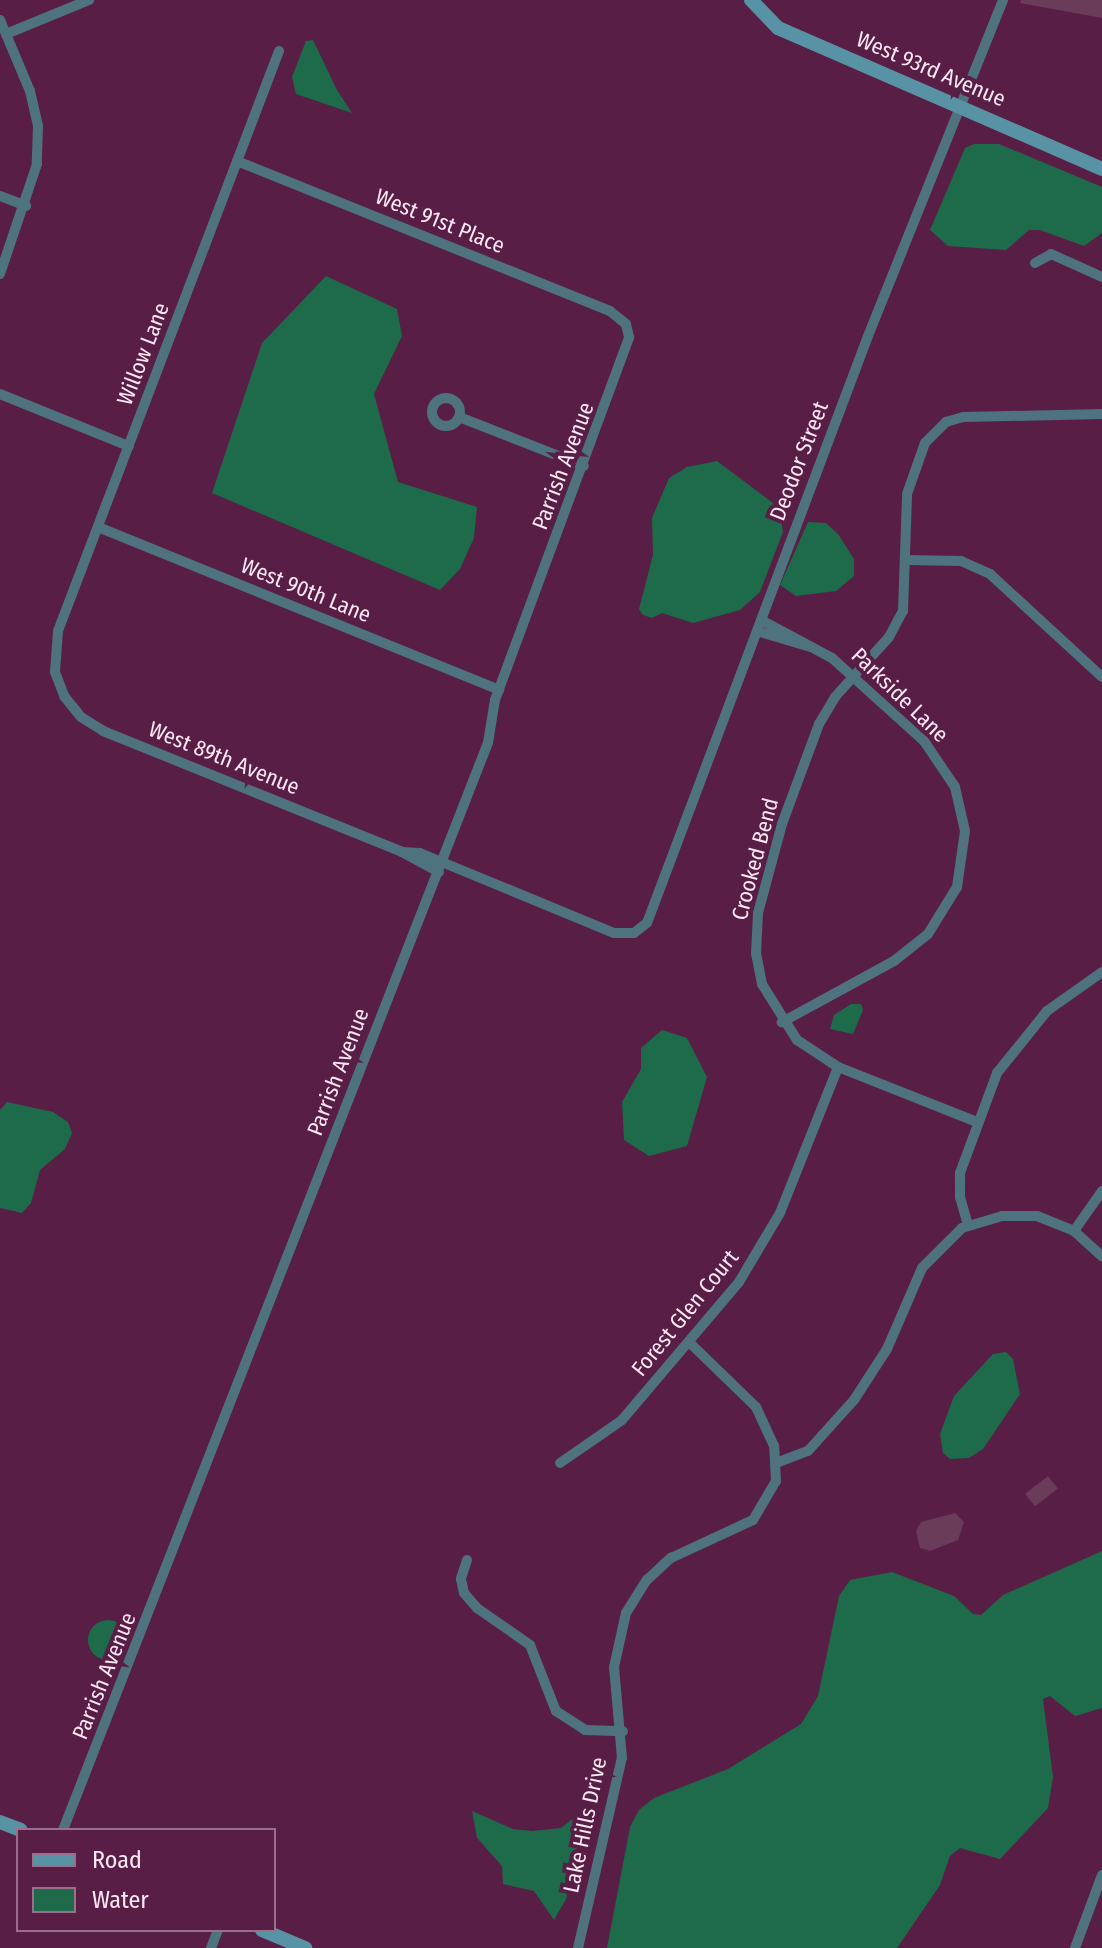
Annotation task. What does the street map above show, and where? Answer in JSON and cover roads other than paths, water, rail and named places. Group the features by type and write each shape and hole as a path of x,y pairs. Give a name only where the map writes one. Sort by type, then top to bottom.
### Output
{"street":[{"path":"6,34 89,0"},
{"name":"West 93rd Avenue","path":"751,0 778,28 959,104 1102,169"},
{"name":"Deodor Street","path":"634,933 655,907 759,625 959,104 1003,0"},
{"path":"0,20 30,91 38,126 37,164 26,206 0,274"},
{"name":"Willow Lane","path":"55,672 58,631 279,51"},
{"name":"West 91st Place","path":"237,161 610,311 626,324"},
{"path":"0,196 26,206"},
{"path":"1035,263 1051,254 1102,277"},
{"name":"Parrish Avenue","path":"64,1828 488,743 499,690 624,357 626,324"},
{"path":"0,394 129,446"},
{"name":"Crooked Bend","path":"977,1122 838,1067 806,1048 782,1022 758,966 760,901 819,724 900,618 907,594 907,494 925,443 946,422 980,415 1102,414"},
{"path":"459,417 584,466"},
{"name":"West 90th Lane","path":"98,527 499,690"},
{"path":"906,560 954,560 990,574 1102,677"},
{"name":"Parkside Lane","path":"759,625 812,647 854,676 924,741 946,770 962,814 962,868 946,911 914,947 782,1022"},
{"name":"West 89th Avenue","path":"55,672 64,696 81,717 103,731 440,867 614,933 634,933"},
{"path":"968,1225 959,1181 977,1122 1011,1054 1065,995 1102,972"},
{"name":"Forest Glen Court","path":"560,1463 622,1420 739,1282 771,1231 838,1067"},
{"path":"1074,1231 1102,1191"},
{"path":"689,1342 756,1407 776,1463 808,1451 854,1400 882,1358 927,1260 968,1225 1028,1215 1074,1231 1102,1256"},
{"name":"Lake Hills Drive","path":"578,1948 620,1767 623,1731 615,1656 630,1605 671,1558 753,1520 770,1497 776,1463"},
{"path":"467,1560 461,1579 464,1593 482,1613 530,1645 556,1711 585,1730 623,1731"},
{"path":"1075,1948 1102,1875"},
{"path":"267,1932 305,1948"}],"water":[{"path":"313,40 352,113 296,94 292,77 306,41"},
{"path":"974,144 999,144 1102,187 1102,233 1084,246 1040,230 1029,230 1006,250 948,246 930,230 965,148"},
{"path":"326,276 397,309 402,336 374,394 398,482 477,507 474,538 460,569 440,590 212,493 262,343"},
{"path":"717,461 773,503 781,519 783,532 760,592 740,610 693,623 662,613 652,618 643,615 639,609 653,555 652,518 669,478 687,467"},
{"path":"808,522 826,523 838,534 854,559 854,576 836,591 796,596 780,585"},
{"path":"851,1004 861,1004 863,1010 853,1034 830,1029 834,1015"},
{"path":"662,1030 687,1038 707,1077 687,1146 649,1156 624,1140 622,1102 641,1069 641,1048"},
{"path":"7,1102 53,1112 68,1122 72,1133 65,1149 40,1170 31,1203 22,1213 0,1208 0,1110"},
{"path":"1006,1352 1013,1359 1020,1394 983,1449 969,1458 950,1459 943,1453 940,1434 954,1396 993,1354"},
{"path":"1102,1551 1102,1708 1075,1716 1050,1696 1043,1699 1053,1777 1048,1808 1000,1859 960,1848 950,1856 940,1885 897,1948 607,1948 630,1827 639,1810 654,1798 728,1769 801,1724 818,1696 839,1596 850,1580 892,1572 954,1596 973,1614 981,1615 1003,1595"},
{"path":"108,1620 122,1626 128,1640 122,1654 108,1660 94,1654 88,1640 94,1626"},
{"path":"472,1811 513,1829 532,1831 561,1828 580,1813 584,1815 566,1899 554,1920 534,1891 503,1884 502,1866 477,1838"}]}
